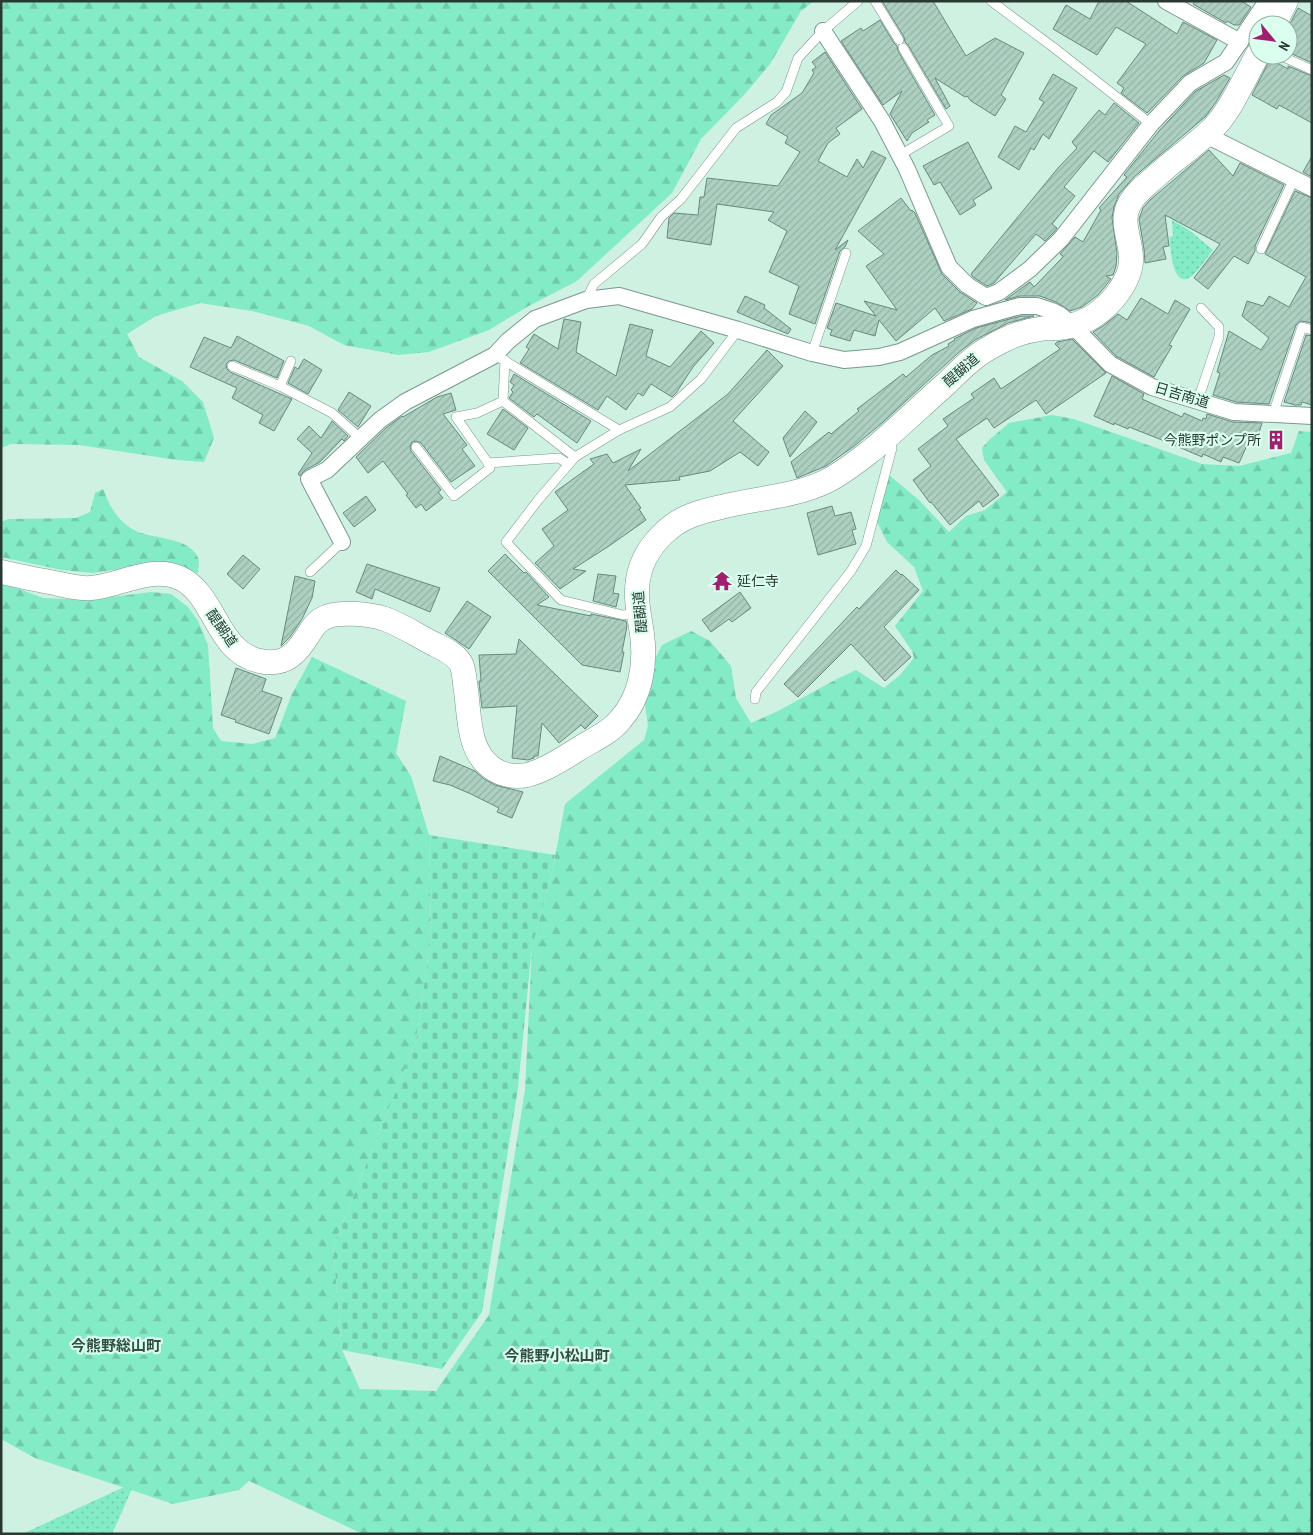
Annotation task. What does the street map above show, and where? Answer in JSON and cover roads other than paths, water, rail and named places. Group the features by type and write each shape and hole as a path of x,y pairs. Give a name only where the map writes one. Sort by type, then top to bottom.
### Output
{"main road":[{"path":"1279,15 1286,1"},
{"name":"醍醐道","path":"1,572 89,589 107,586 142,575 169,575 182,579 199,595 231,645 254,660 267,663 280,662 292,657 316,624 331,615 346,614 385,619 437,646 461,662 472,740 482,759 491,768 502,774 515,777 526,775 565,757 610,730 621,720 637,692 644,660 637,590 639,573 644,558 662,535 676,522 696,512 796,492 831,480 891,434 963,366 988,349 1001,341 1029,331 1044,328 1063,328 1084,322 1103,310 1119,292 1132,261 1125,219 1126,211 1133,198 1168,165 1206,135 1220,121 1248,51"}],"street":[{"path":"1166,1 1248,47"},
{"path":"1262,15 1267,1"},
{"path":"823,31 882,121 900,155 949,267 967,285 986,297 1000,292 1030,269 1061,240 1151,124 1190,83 1248,49"},
{"path":"1206,135 1312,188"},
{"name":"日吉南道","path":"342,542 309,479 327,470 380,420 405,402 500,358 508,341 535,319 586,300 619,296 812,353 844,360 879,358 900,352 973,319 1020,306 1037,306 1052,311 1072,326 1110,364 1152,387 1234,412 1312,416"}],"lane":[{"path":"586,300 594,284 642,244 661,217 681,199 736,128 778,102 786,92 798,58 823,31 858,1"},
{"path":"874,1 949,126 900,155"},
{"path":"990,1 1053,47 1151,124"},
{"path":"1298,64 1312,70"},
{"path":"1261,249 1294,179"},
{"path":"812,353 846,253"},
{"path":"1198,400 1218,337 1219,327 1201,308"},
{"path":"1273,414 1302,327 1312,330"},
{"path":"639,613 623,615 561,600 506,542 574,457 619,430 670,407 701,379 738,330"},
{"path":"500,358 619,430"},
{"path":"500,358 503,401 574,457"},
{"path":"280,386 290,361"},
{"path":"232,366 280,386 332,413 360,438"},
{"path":"416,447 454,496 490,468 456,417 477,413 503,401"},
{"path":"755,699 756,692 851,571 866,546 892,448 891,434"},
{"path":"488,463 559,458 568,464"},
{"path":"310,572 342,542"}],"place":[{"name":"今熊野ポンプ所","path":"1276,440"},
{"name":"延仁寺","path":"722,581"}],"district":[{"name":"今熊野総山町","path":"116,1346"},
{"name":"今熊野小松山町","path":"557,1356"}]}
